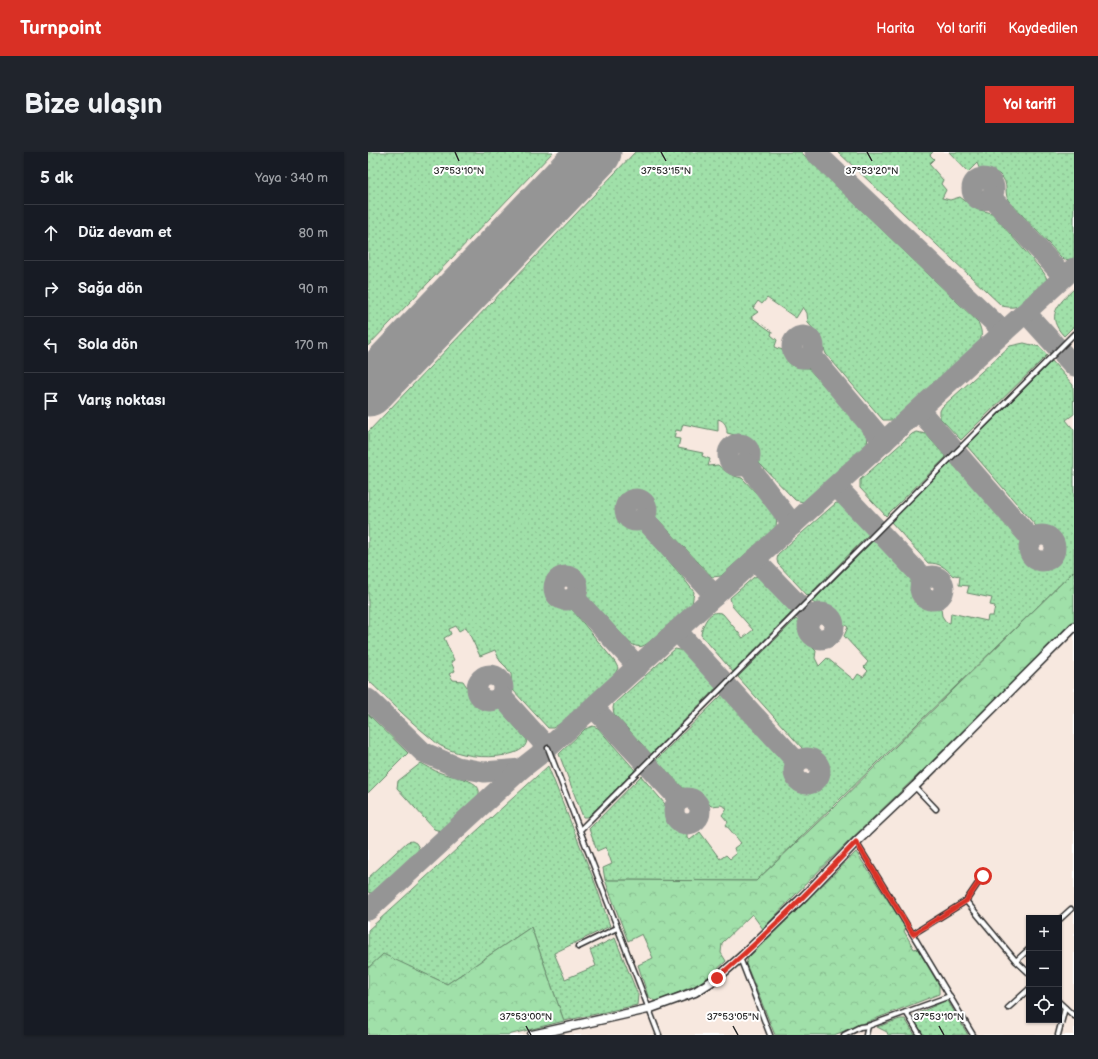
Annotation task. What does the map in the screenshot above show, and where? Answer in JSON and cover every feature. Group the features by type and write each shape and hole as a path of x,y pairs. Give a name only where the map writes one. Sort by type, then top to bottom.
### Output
{"street":[{"path":"532,1035 648,1008 695,992 717,978 740,958 804,896 856,842 1074,626"}],"lane":[{"path":"580,830 1074,334"},
{"path":"548,748 659,1035"},
{"path":"914,786 936,809"},
{"path":"856,842 973,1035"},
{"path":"913,934 966,901 983,876"},
{"path":"966,901 1016,961 1026,970"},
{"path":"1062,917 1071,909"},
{"path":"578,947 617,928"},
{"path":"1016,961 1027,951"},
{"path":"740,958 770,1035"},
{"path":"1008,1008 1026,992"},
{"path":"844,1035 860,1027 868,1026 950,996"},
{"path":"1062,1005 1074,1016"},
{"path":"1058,1035 1065,1008"},
{"path":"906,1012 920,1035"},
{"path":"866,1035 868,1026"}],"shaded area":[{"path":"368,152 1074,152 1074,1035 368,1035"}],"green space":[{"path":"368,152 553,152 368,346"},
{"path":"635,152 801,152 978,322 981,331 981,339 978,345 893,420 883,420 826,354 819,335 808,323 807,313 803,307 796,318 767,298 762,304 758,301 753,308 758,312 751,317 772,332 771,335 777,340 775,346 776,348 783,350 786,359 791,365 808,368 868,435 867,446 803,502 795,500 759,463 759,452 757,446 752,441 743,437 727,433 724,422 718,419 718,431 683,424 681,431 676,430 674,438 680,439 678,448 703,453 702,456 710,459 708,466 718,465 729,473 742,478 777,515 776,527 721,576 712,577 654,515 654,504 648,496 643,494 633,494 627,496 626,494 620,500 621,502 617,508 619,518 626,526 640,528 681,575 694,592 692,604 647,644 635,646 630,643 584,594 583,585 578,574 563,570 557,573 555,571 549,576 551,579 548,591 551,599 558,604 570,607 615,662 618,668 615,674 566,720 553,728 548,728 512,689 511,674 500,661 495,650 480,656 466,627 459,631 456,626 449,629 451,634 444,638 454,660 451,662 455,671 449,674 453,680 463,681 473,695 479,700 495,704 527,740 522,749 506,755 481,757 456,752 435,742 368,680 368,432"},
{"path":"838,152 933,152 930,155 934,159 929,164 943,180 941,184 946,190 942,198 950,200 960,197 976,209 992,213 1044,273 1047,279 1026,302 1014,307 1002,306"},
{"path":"949,152 1074,152 1074,258 1064,260 1008,200 1005,182 1000,175 989,170 980,170 977,163 968,172"},
{"path":"1074,289 1074,326 1064,336 1058,329 1055,322 1056,311 1063,300"},
{"path":"1024,343 1040,347 1047,355 961,440 940,418 940,411 942,407 1010,346"},
{"path":"1052,361 1073,385 1074,414 1066,420 1074,430 1074,571 756,881 605,880 603,868 612,864 606,847 597,851 589,829 641,776 665,804 666,817 670,824 679,830 687,832 687,838 690,840 700,832 720,859 726,855 730,859 736,854 734,848 741,843 726,825 728,822 722,815 727,808 721,805 711,806 701,795 692,790 683,788 656,760 723,694 788,766 790,777 796,785 810,788 816,785 818,787 823,782 822,779 826,768 822,760 813,754 802,752 802,748 738,677 796,619 801,623 799,629 806,641 816,651 815,658 819,666 827,658 854,680 858,674 863,677 868,671 864,667 868,662 844,636 848,627 842,625 839,615 835,610 812,602 875,539 911,579 913,594 917,599 928,605 941,609 942,616 946,622 950,623 951,613 987,621 988,616 993,616 995,606 990,605 992,598 967,593 969,586 959,585 960,576 953,576 942,566 928,563 891,522 951,462 1023,543 1025,554 1029,560 1036,564 1053,564 1058,558 1057,556 1061,545 1057,535 1048,530 1036,531 1034,528 1036,526 967,446"},
{"path":"916,432 926,434 946,457 886,516 860,488 860,480"},
{"path":"836,503 844,504 870,533 808,596 778,564 778,554"},
{"path":"1074,571 1074,620 1069,626 860,830 763,929 752,914 722,943 721,953 726,961 711,975 696,985 656,1002 648,996 638,965 653,958 642,934 628,941 605,880 756,881 833,808"},
{"path":"759,576 792,612 733,672 701,635 702,631 708,618 714,613 718,612 723,614 743,638 753,630 732,606 730,598 754,577"},
{"path":"675,649 685,651 717,687 651,754 614,714 613,708 614,704"},
{"path":"368,714 408,753 368,793"},
{"path":"593,726 598,728 635,770 588,817 583,817 559,754 585,729"},
{"path":"421,763 438,772 466,780 477,786 479,791 476,801 444,830 440,831 434,829 397,788 398,781"},
{"path":"548,766 595,883 610,926 554,953 565,979 596,966 590,950 615,938 638,995 637,1005 564,1021 531,927 447,984 383,955 368,968 368,930"},
{"path":"412,841 416,843 420,850 417,855 377,891 371,893 368,892 368,878 407,842"},
{"path":"856,852 906,928 904,931 914,949 917,948 939,985 939,994 834,1035 775,1035 746,964 748,958"},
{"path":"531,927 564,1021 508,1035 368,1035 368,968 383,954 447,984"},
{"path":"948,1001 968,1035 923,1035 914,1019 914,1015"},
{"path":"900,1019 905,1019 915,1035 888,1035 887,1032 877,1027"}],"taxiway":[{"path":"815,152 1004,332"},
{"path":"983,178 991,181 994,189 991,197 983,200 975,197 972,189 975,181 983,178"},
{"path":"991,197 1064,277"},
{"path":"368,910 521,769 548,748 1074,268"},
{"path":"1026,313 1074,366"},
{"path":"803,336 811,339 814,347 811,355 803,358 795,355 792,347 795,339 803,336"},
{"path":"811,355 884,442"},
{"path":"919,410 1032,540"},
{"path":"739,444 747,447 750,455 747,463 739,466 731,463 728,455 731,447 739,444"},
{"path":"746,463 793,525"},
{"path":"836,486 924,579"},
{"path":"636,499 644,502 647,510 644,518 636,521 628,518 625,510 628,502 636,499"},
{"path":"643,518 715,596"},
{"path":"1042,535 1051,539 1055,548 1051,557 1042,561 1033,557 1029,548 1033,539 1042,535"},
{"path":"755,560 811,618"},
{"path":"566,576 575,579 578,588 575,597 566,600 557,597 554,588 557,579 566,576"},
{"path":"932,576 937,577 943,583 944,588 943,593 937,599 932,600 927,599 921,593 920,588 921,583 927,577 932,576"},
{"path":"574,597 638,667"},
{"path":"821,613 830,617 834,626 830,635 821,639 812,635 808,626 812,617 821,613"},
{"path":"677,631 797,762"},
{"path":"490,675 499,679 503,688 499,697 490,701 481,697 477,688 481,679 490,675"},
{"path":"501,696 548,748"},
{"path":"368,699 423,752 457,767 484,772 521,769"},
{"path":"593,707 680,800"},
{"path":"807,758 816,762 820,771 816,780 807,784 798,780 794,771 798,762 807,758"},
{"path":"687,798 696,802 700,811 696,820 687,824 678,820 674,811 678,802 687,798"}],"runway":[{"path":"368,390 595,152"}],"route":[{"path":"717,978 740,958 804,896 856,842 913,934 966,901 983,876"}]}
